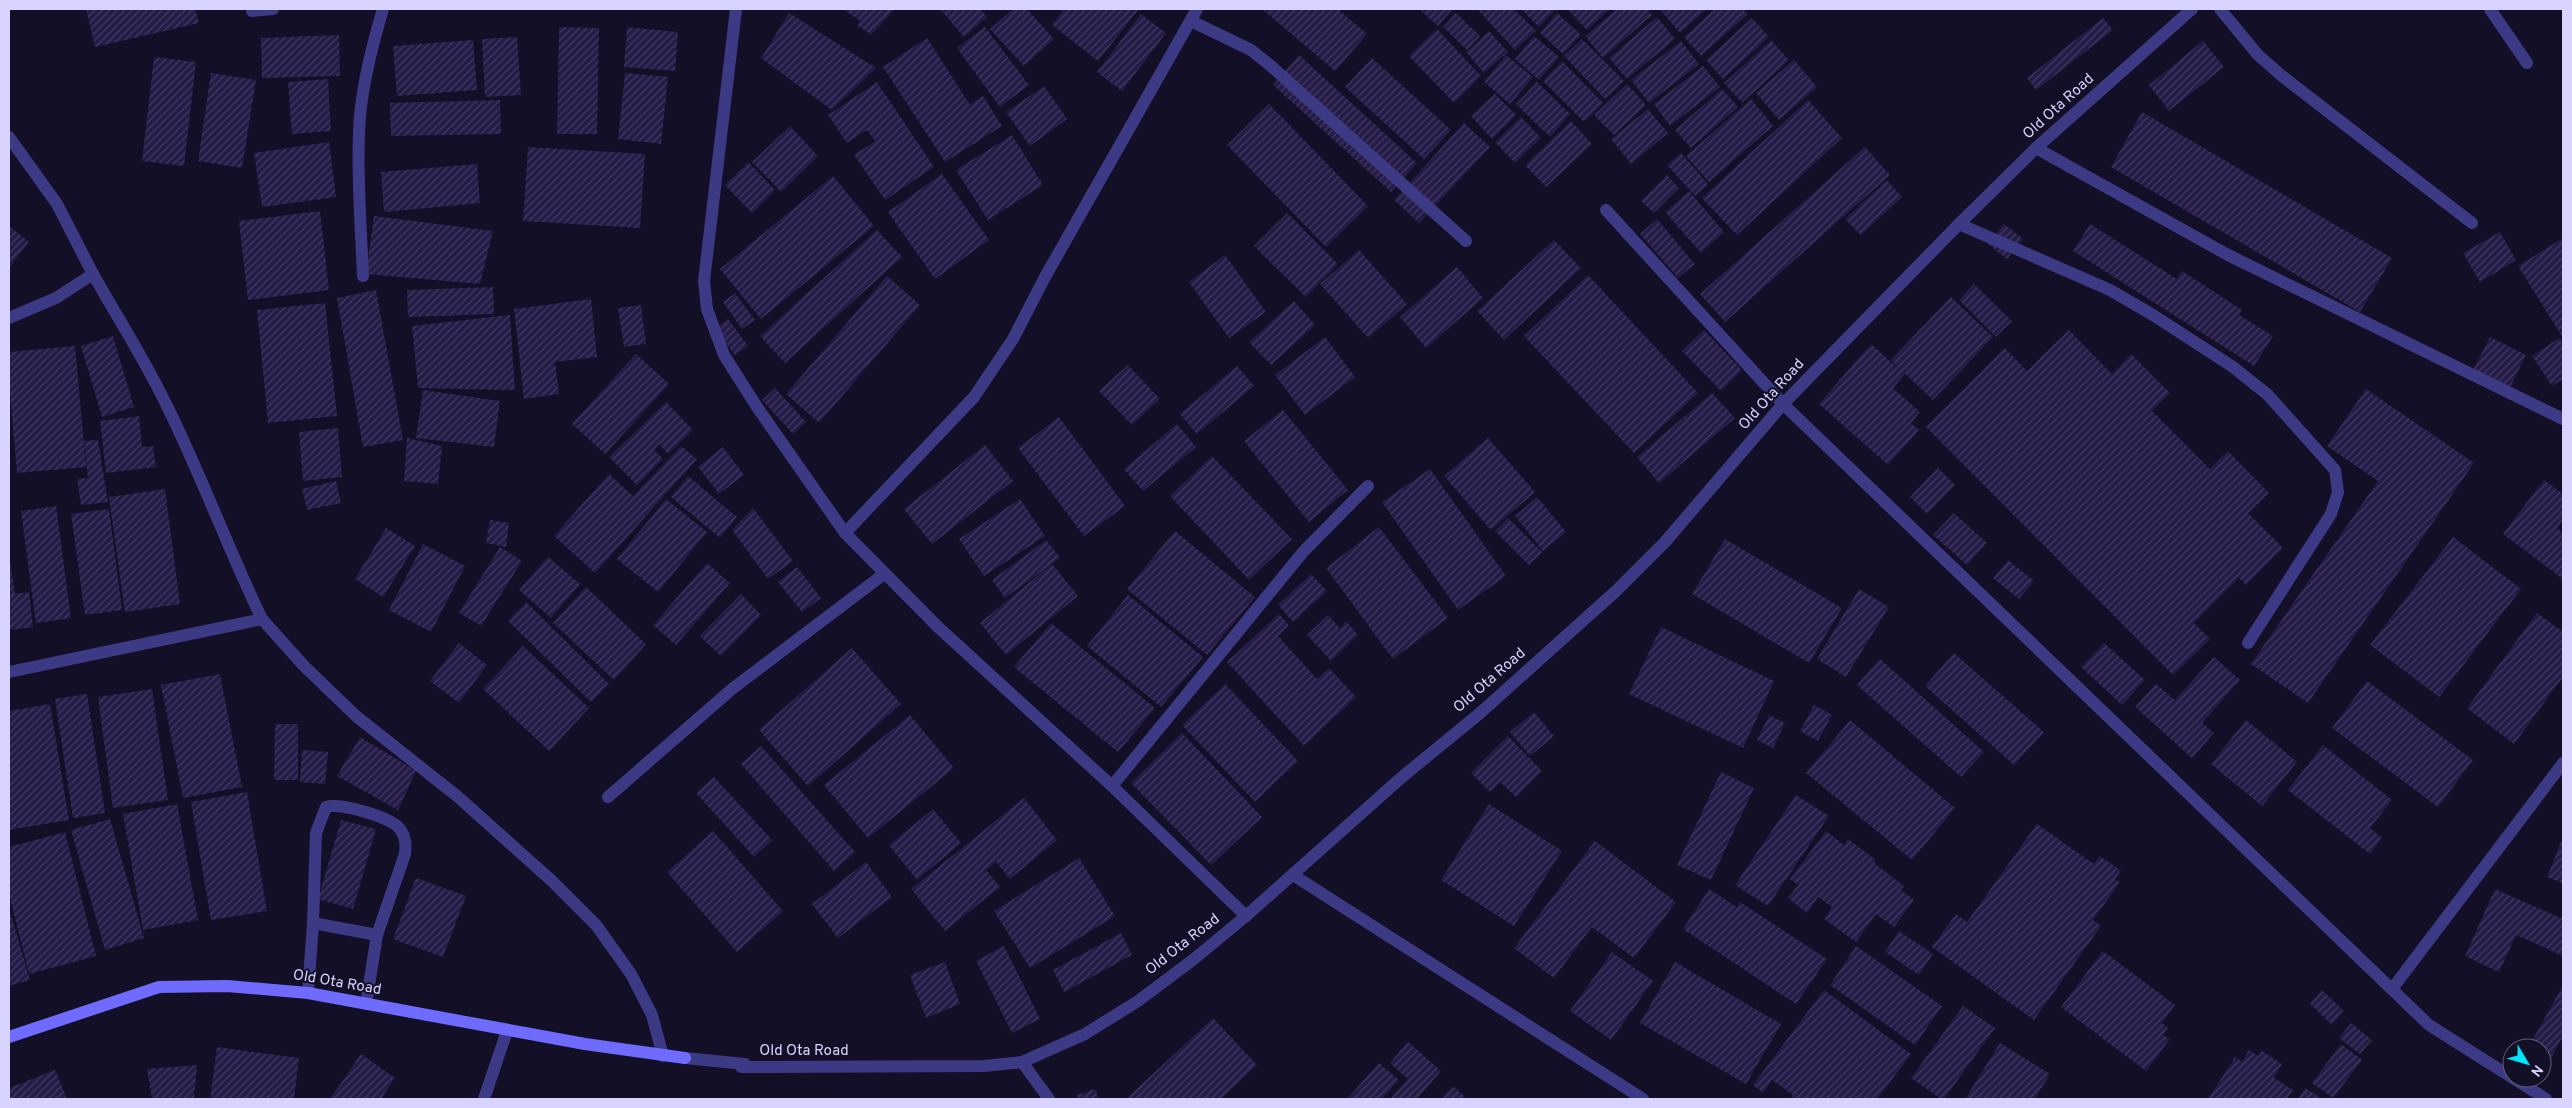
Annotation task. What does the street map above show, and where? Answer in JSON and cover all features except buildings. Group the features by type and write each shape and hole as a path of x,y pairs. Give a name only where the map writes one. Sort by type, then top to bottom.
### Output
{"street":[{"path":"252,11 273,9"},
{"path":"363,276 360,228 359,129 371,49 384,9"},
{"path":"736,9 704,281 707,308 724,355 756,406 845,534 938,627 1112,786 1246,916"},
{"path":"845,534 974,397 1013,339 1045,277 1197,9"},
{"name":"Old Ota Road","path":"9,1037 159,987 227,986 308,993 507,1031 663,1056 745,1064 741,1067 984,1066 1022,1062 1085,1034 1138,1000 1194,959 1246,916 1616,591 1671,535 1783,404 1959,224 2036,148 2192,9"},
{"path":"2220,9 2258,55 2282,76 2472,223"},
{"path":"2490,9 2528,63"},
{"path":"1191,20 1251,50 1271,66 1466,241"},
{"path":"9,137 57,204 93,274 164,399 262,619 304,666 356,716 457,796 552,881 596,924 636,982 652,1015 663,1056"},
{"path":"2036,148 2228,254 2563,419"},
{"path":"1606,210 1783,404 2429,1025 2546,1099"},
{"path":"1959,224 2110,290 2192,339 2233,367 2268,395 2335,470 2338,492 2331,514 2248,643"},
{"path":"9,318 56,298 93,274"},
{"path":"1112,786 1303,552 1368,486"},
{"path":"608,797 732,689 884,574"},
{"path":"9,672 262,619"},
{"path":"2392,989 2563,763"},
{"path":"308,993 318,823 326,807 331,805 347,807 389,820 396,824 405,836 405,854 377,935 366,1004"},
{"path":"1293,875 1644,1099"},
{"path":"313,923 377,935"},
{"path":"484,1099 507,1031"},
{"path":"1022,1062 1049,1099"}]}
